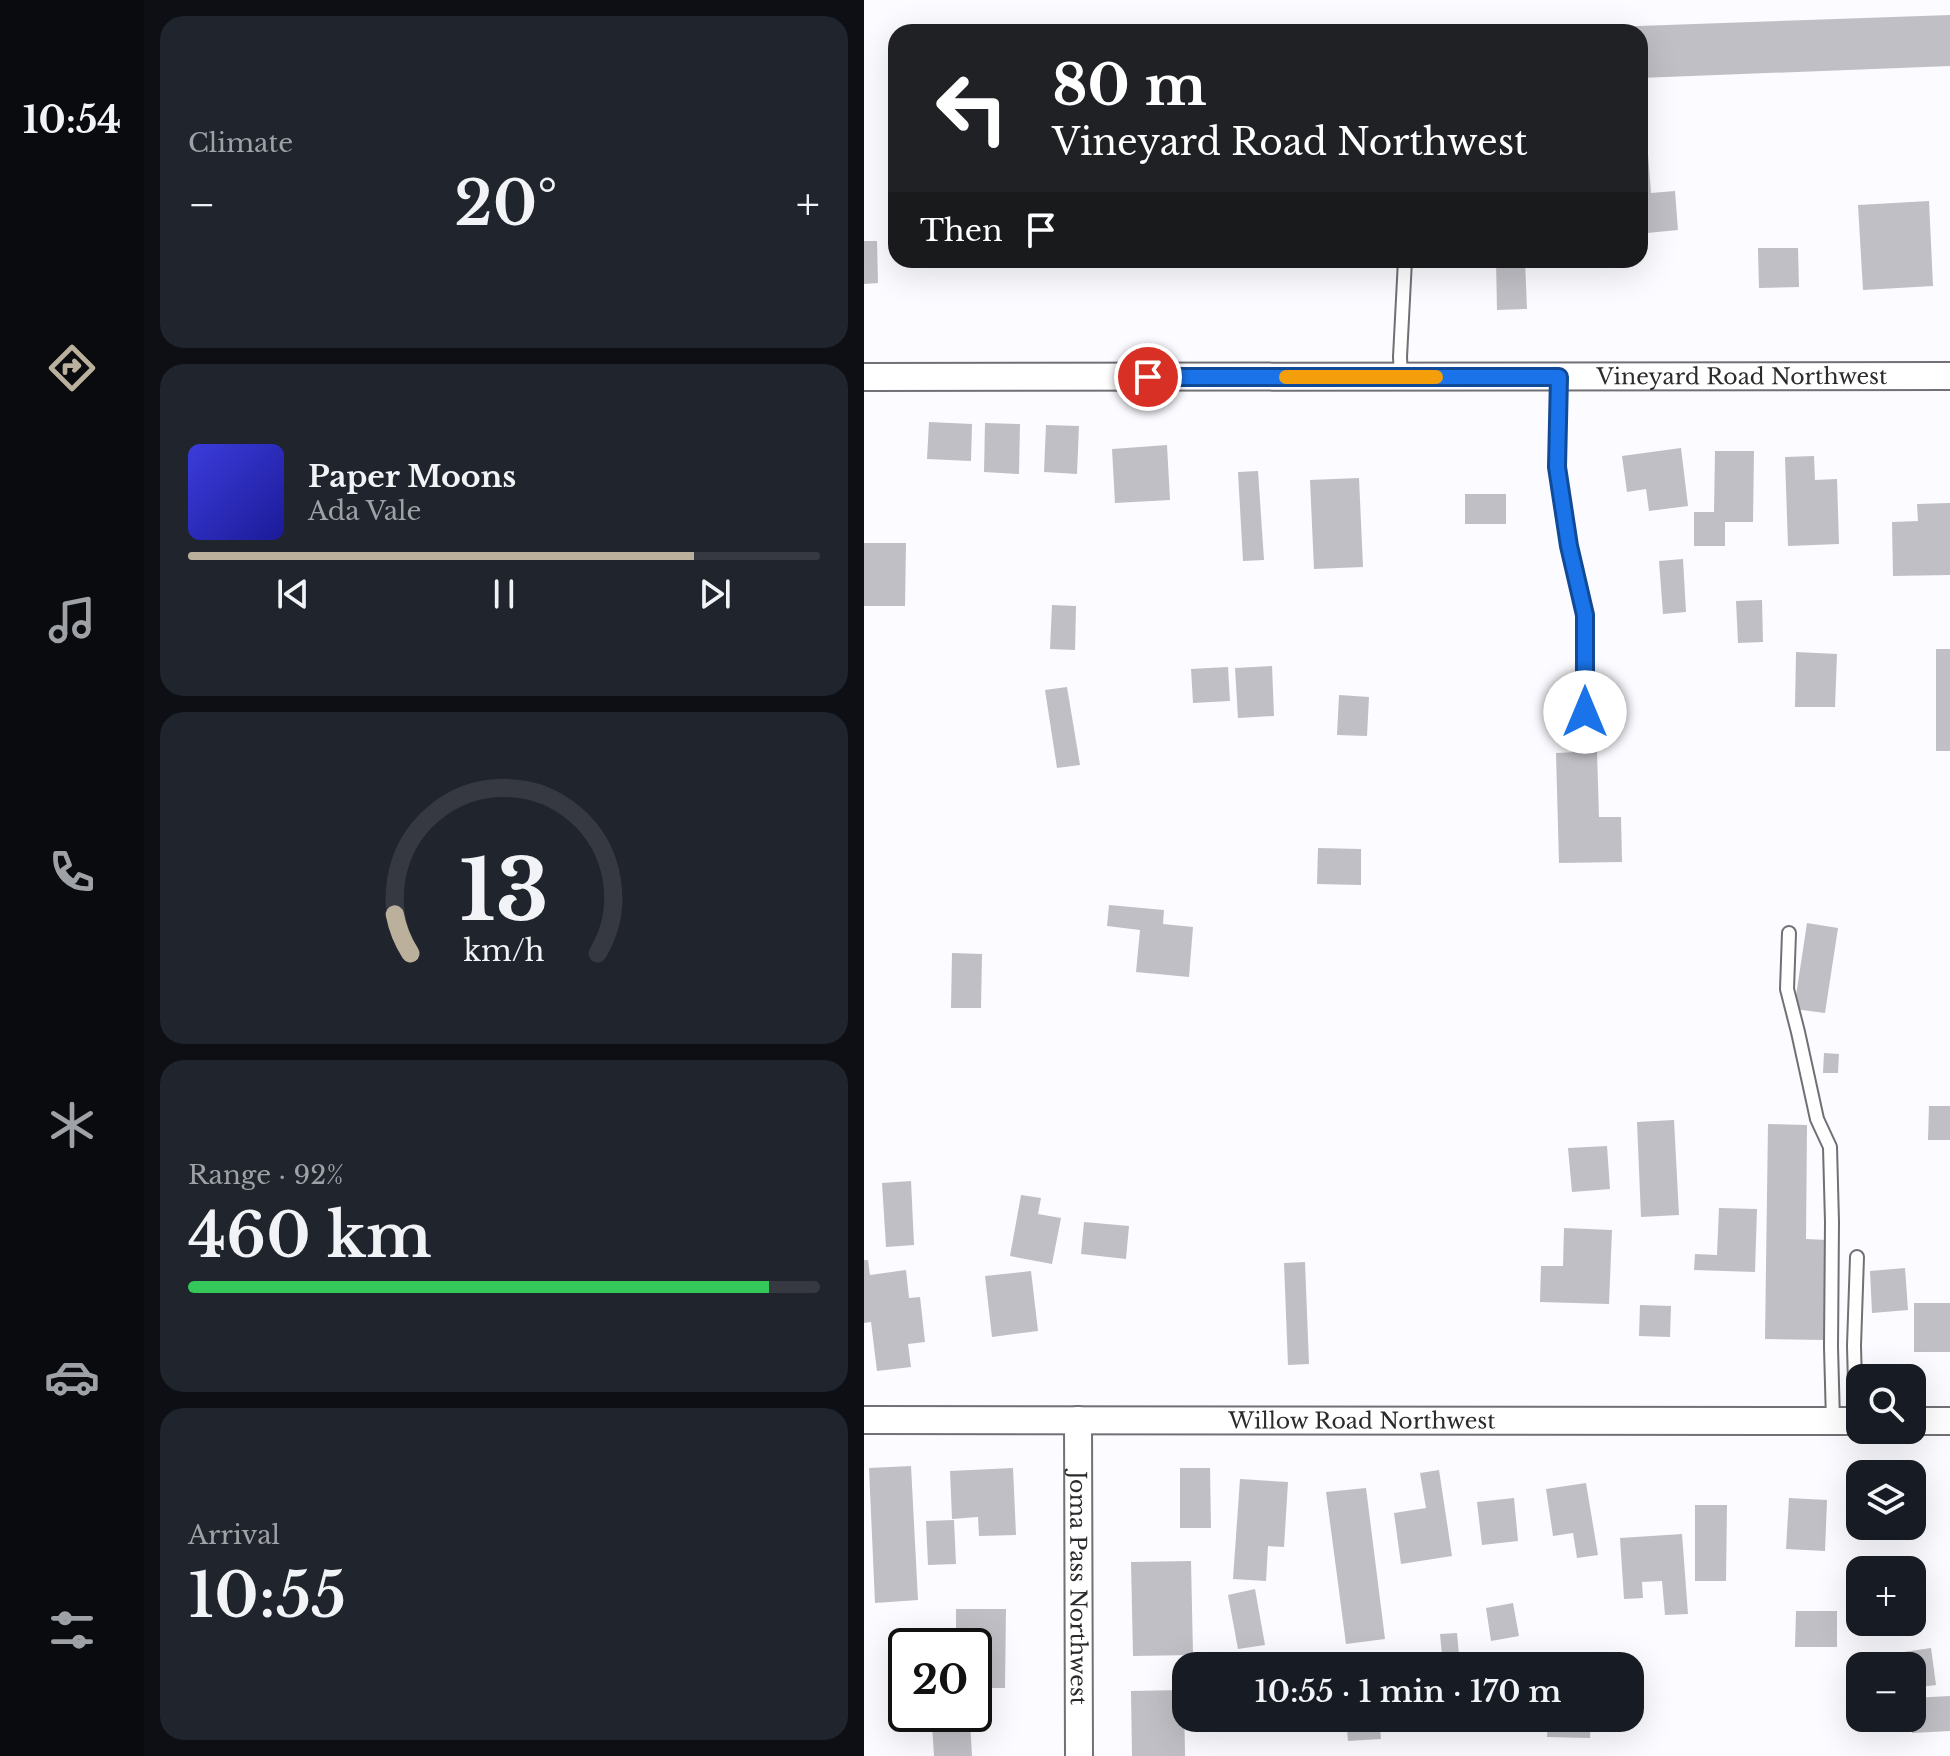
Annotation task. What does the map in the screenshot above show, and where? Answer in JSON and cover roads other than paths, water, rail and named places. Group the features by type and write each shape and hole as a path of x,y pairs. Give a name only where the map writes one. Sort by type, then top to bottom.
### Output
{"street":[{"name":"Vineyard Road Northwest","path":"864,377 1950,376"},
{"name":"Willow Road Northwest","path":"864,1420 1846,1421"},
{"name":"Joma Pass Northwest","path":"1078,1420 1079,1756"},
{"path":"1926,1421 1950,1421"}],"lane":[{"path":"1401,377 1405,268"},
{"path":"1559,377 1557,467 1569,546 1585,615 1585,712"},
{"path":"1789,933 1787,989 1817,1119 1830,1147 1831,1347 1846,1405"},
{"path":"1853,1364 1857,1257"}]}
